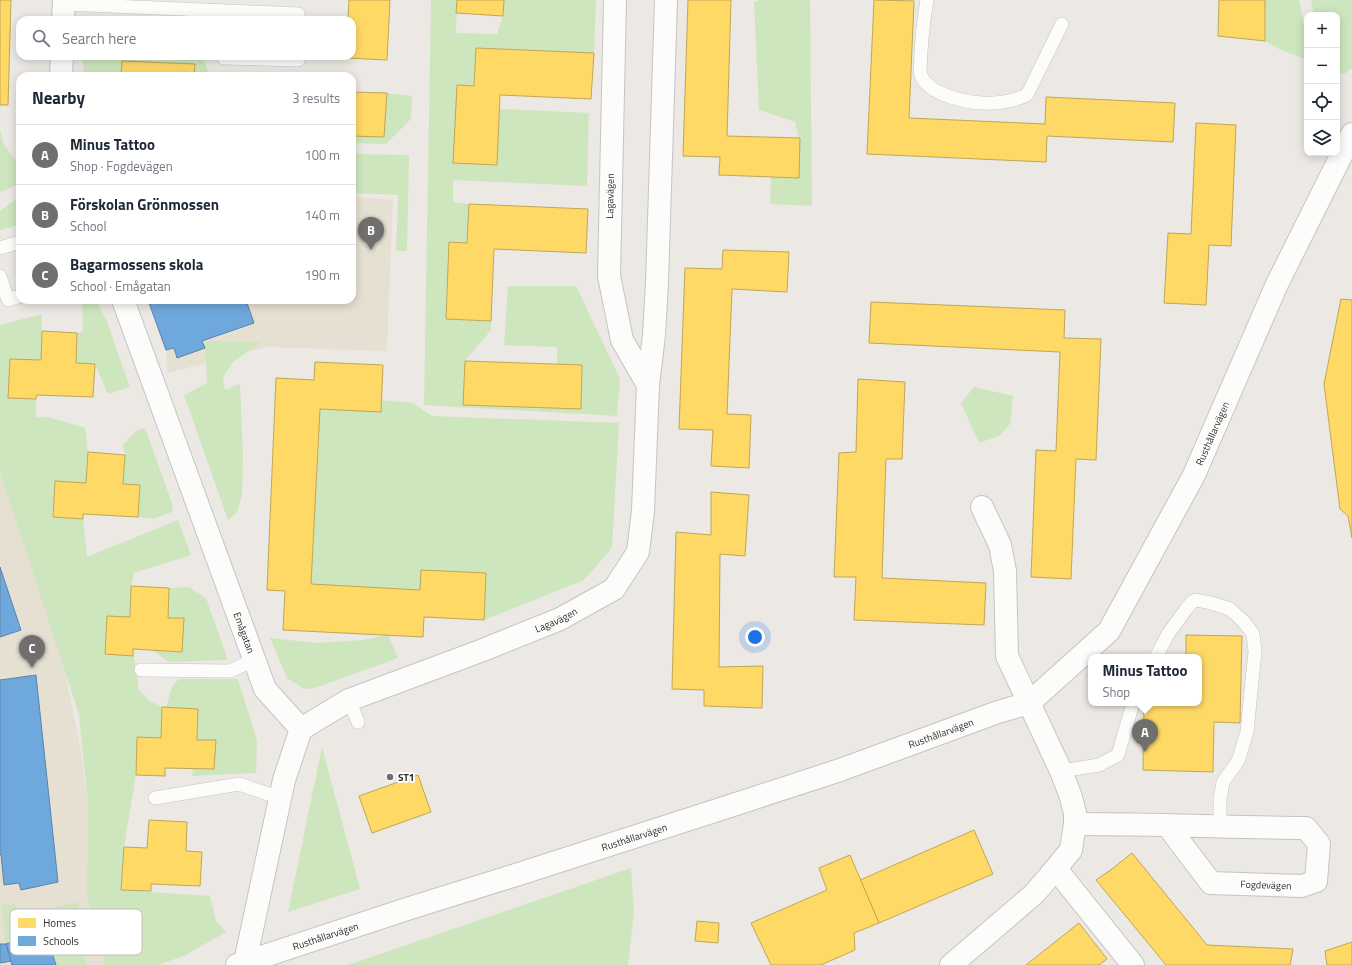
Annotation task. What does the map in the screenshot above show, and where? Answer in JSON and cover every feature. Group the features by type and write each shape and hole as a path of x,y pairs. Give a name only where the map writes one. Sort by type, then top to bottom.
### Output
{"street":[{"name":"Lagavägen","path":"615,0 609,276 622,340 648,385"},
{"name":"Lagavägen","path":"301,729 349,700 483,650 560,619 614,589 638,552 643,511 648,385 654,335 657,283 666,0"},
{"path":"61,72 62,60"},
{"name":"Rusthållarvägen","path":"241,964 840,770 998,712 1029,703 1109,631 1194,475 1278,284 1352,134"},
{"name":"Emågatan","path":"124,304 265,689 301,729"},
{"path":"951,965 1034,894 1056,869 1070,850 1075,824 1075,813 1071,797 1061,771 1007,656 1005,571 1000,545 982,507"},
{"path":"241,964 284,780 301,729"},
{"name":"Fogdevägen","path":"1075,824 1168,825 1306,828 1319,844 1316,881 1302,886 1211,883 1168,825"},
{"path":"1056,869 1133,965"}],"lane":[{"path":"927,0 923,27 920,71 924,80 936,92 951,97 982,103 1014,100 1027,95 1062,24"},
{"path":"64,8 204,15 298,14 298,16"},
{"path":"0,248 16,243"},
{"path":"0,276 8,300 16,297"},
{"path":"1158,654 1172,629 1187,608 1196,600 1211,602 1230,609 1244,622 1253,634 1255,651 1247,732 1238,761 1223,782 1220,799 1220,826"},
{"path":"141,670 230,671 254,660"},
{"path":"349,700 358,722"},
{"path":"1061,771 1099,765 1118,755 1132,706"},
{"path":"155,798 239,784 280,798"}],"shaded area":[{"path":"356,197 393,200 387,351 267,347 167,373 166,350 149,304 356,304"},
{"path":"0,464 47,585 81,750 99,909 10,909 10,955 105,955 106,965 0,965"}],"green space":[{"path":"431,0 457,0 456,33 497,34 503,16 504,0 596,0 594,53 476,48 474,86 457,85 454,164 497,164 500,109 589,113 587,186 453,180 453,202 469,204 467,243 449,243 446,319 491,321 491,330 465,361 464,405 581,409 582,365 557,364 557,347 504,345 508,286 576,286 620,379 617,416 424,405"},
{"path":"760,0 810,0 812,206 770,204 771,177 799,178 800,145 795,122 759,110 754,2"},
{"path":"1265,0 1299,0 1304,27 1304,59 1279,49 1265,41"},
{"path":"1311,0 1352,0 1352,68 1346,73 1340,73 1340,12 1313,12"},
{"path":"82,60 204,60 208,72 194,72 195,64 122,61 121,72 84,72"},
{"path":"387,93 412,96 411,119 386,144 356,143 356,136 384,137"},
{"path":"0,129 3,143 16,161 16,186 0,192"},
{"path":"356,154 409,155 407,251 396,251 398,195 356,193"},
{"path":"16,199 16,226 0,230 0,211"},
{"path":"82,304 97,304 106,319 130,387 108,394 95,364 76,363 77,333 83,332"},
{"path":"42,314 41,360 10,359 8,398 36,399 36,417 48,417 85,428 88,452 86,483 55,482 53,517 83,519 87,557 178,520 191,555 134,573 131,586 130,617 107,617 105,654 133,655 133,649 139,690 148,700 162,707 161,738 137,737 136,775 124,847 121,890 210,896 216,921 226,932 184,956 157,965 105,965 102,955 142,955 142,909 91,909 87,895 88,806 79,714 0,472 0,325"},
{"path":"202,341 261,342 233,362 223,377 225,390 240,384 243,457 242,495 237,512 228,520 184,395 207,383 205,348"},
{"path":"974,387 1013,396 1010,424 999,436 979,443 961,403"},
{"path":"381,400 413,403 432,416 619,423 612,548 584,580 484,620 420,590 311,584 320,409 380,412"},
{"path":"145,428 173,506 172,512 153,519 138,517 140,485 123,484 125,455 123,445 137,430"},
{"path":"189,587 206,598 228,660 169,662 152,650 184,618 168,618 169,588"},
{"path":"388,635 398,658 315,688 304,689 287,678 270,638 316,643 363,640"},
{"path":"179,679 238,679 257,740 256,773 192,776 193,768 214,769 216,740 197,740 198,709 166,708 172,686"},
{"path":"322,747 360,889 288,912"},
{"path":"631,868 634,911 628,965 348,965"},
{"path":"78,902 79,909 48,909"},
{"path":"15,904 19,909 10,909 10,943 6,944 1,905"},
{"path":"53,955 85,955 86,965 56,965"}],"building: Homes":[{"path":"0,0 11,0 8,105 0,105"},
{"path":"349,0 390,0 387,60 356,58 356,16 348,16"},
{"path":"457,0 504,0 503,16 456,13"},
{"path":"688,0 731,0 727,136 800,138 799,178 719,175 720,157 683,156"},
{"path":"874,0 914,1 909,118 1045,124 1046,97 1175,103 1173,142 1047,136 1046,162 867,154"},
{"path":"1219,0 1265,0 1265,41 1218,36"},
{"path":"476,48 594,53 591,99 500,95 497,165 453,163 457,85 474,86"},
{"path":"122,61 195,64 194,72 121,72"},
{"path":"356,92 387,93 384,137 356,136"},
{"path":"1196,123 1236,125 1231,246 1209,245 1206,305 1164,303 1168,233 1191,234"},
{"path":"469,204 588,209 586,253 494,249 491,321 446,319 449,242 467,243"},
{"path":"723,250 789,252 787,292 732,289 727,414 751,415 749,468 711,466 713,430 679,429 685,268 722,269"},
{"path":"1341,299 1352,300 1352,538 1348,516 1340,509 1324,384"},
{"path":"871,302 1065,310 1064,338 1101,339 1096,460 1076,459 1071,579 1031,577 1036,450 1056,451 1060,352 869,343"},
{"path":"42,331 77,333 76,363 95,364 93,397 37,395 36,399 8,398 10,359 41,360"},
{"path":"465,361 582,365 581,409 463,405"},
{"path":"315,362 383,365 381,412 320,409 311,584 420,590 421,570 486,573 484,620 424,617 423,637 283,630 285,591 267,590 276,378 314,380"},
{"path":"858,379 905,382 902,459 886,459 882,578 986,583 984,625 854,620 856,577 834,577 839,453 856,452"},
{"path":"88,452 125,455 123,484 140,485 138,517 83,514 83,519 53,517 55,481 86,483"},
{"path":"711,492 749,495 745,556 720,554 719,667 763,666 762,708 704,706 704,690 672,689 676,532 711,535"},
{"path":"131,586 169,588 168,618 184,618 182,652 133,649 133,656 105,654 107,616 130,617"},
{"path":"1186,635 1242,636 1240,723 1214,722 1213,772 1143,770 1144,706 1202,706 1202,654 1186,654"},
{"path":"162,707 198,709 197,740 216,740 214,769 165,768 165,776 136,775 137,737 161,738"},
{"path":"418,775 431,812 372,833 359,796"},
{"path":"149,820 187,822 186,851 202,852 200,886 151,884 151,891 121,890 124,847 147,848"},
{"path":"974,830 993,874 879,923 860,880"},
{"path":"1132,853 1207,945 1293,949 1290,965 1166,965 1096,880"},
{"path":"850,855 879,923 854,933 855,950 821,965 771,965 751,923 827,890 819,868"},
{"path":"697,921 719,923 718,943 695,941"},
{"path":"1079,923 1107,959 1099,965 1026,965"},
{"path":"1352,942 1352,965 1327,965 1325,951"}],"building: Schools":[{"path":"149,304 247,304 254,323 202,341 205,348 177,358 174,348 166,350"},
{"path":"0,567 21,630 0,637"},
{"path":"36,675 58,882 21,890 19,883 4,885 1,854 0,855 0,680"},
{"path":"10,943 10,955 53,955 56,965 12,965 6,944"},
{"path":"0,944 6,944 11,961 0,963"}],"place":[{"name":"Förskolan Grönmossen","path":"371,250"},
{"name":"Bagarmossens skola","path":"32,668"},
{"name":"Minus Tattoo","path":"1145,752"},
{"name":"ST1","path":"390,777"}]}
